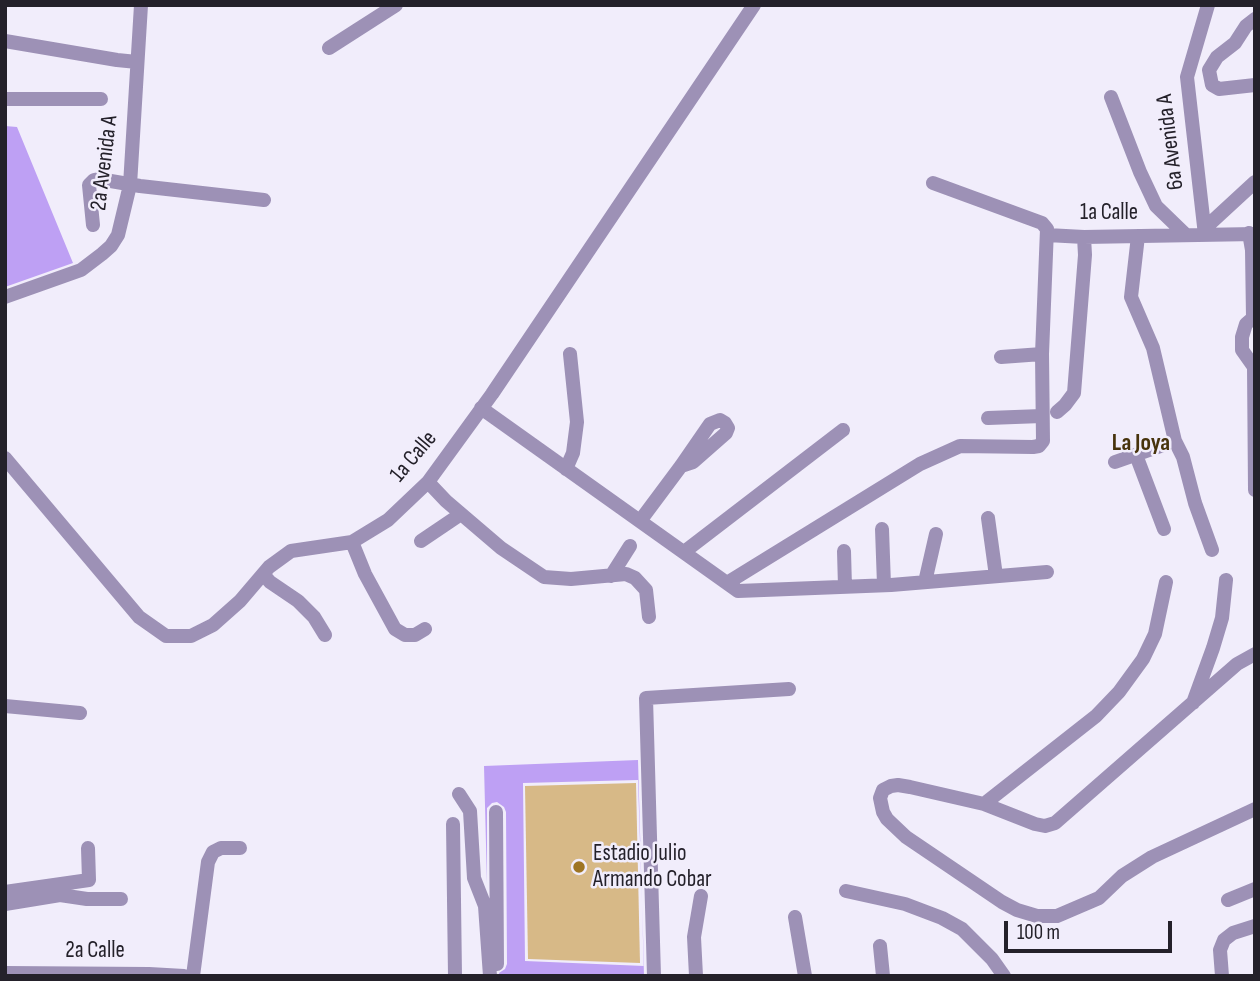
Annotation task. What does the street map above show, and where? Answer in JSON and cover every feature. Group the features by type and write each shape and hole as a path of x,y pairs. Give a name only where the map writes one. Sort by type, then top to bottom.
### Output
{"street":[{"name":"2a Avenida A","path":"5,297 81,270 111,246 118,235 130,185 141,5"},
{"path":"329,48 396,5"},
{"name":"1a Calle","path":"5,458 139,617 166,636 191,636 213,625 240,601 269,567 290,551 352,542 388,520 428,482 508,372 754,5"},
{"name":"6a Avenida A","path":"1205,232 1187,77 1208,5"},
{"path":"1255,19 1246,26 1235,43 1217,57 1209,70 1212,85 1219,89 1255,85"},
{"path":"5,41 137,62"},
{"path":"1111,97 1156,206 1186,235"},
{"path":"5,99 101,99"},
{"path":"93,225 89,185 99,179 264,200"},
{"path":"1205,232 1255,182"},
{"path":"727,583 920,464 960,446 1033,447 1040,446 1043,442 1042,354 1047,229 1042,223 933,183"},
{"path":"1252,233 1254,318 1246,324 1241,350 1254,366 1255,490"},
{"name":"1a Calle","path":"1047,236 1252,233"},
{"path":"1138,236 1131,297 1153,348 1175,441 1183,457 1195,503 1212,550"},
{"path":"1057,412 1074,393 1085,255 1084,237"},
{"path":"566,468 573,453 577,422 570,354"},
{"path":"1001,357 1042,354"},
{"path":"481,408 738,591 884,585 1047,572"},
{"path":"988,418 1042,416"},
{"path":"684,552 843,430"},
{"path":"1115,462 1175,441"},
{"path":"1136,455 1164,529"},
{"path":"640,521 681,466"},
{"path":"428,482 501,548 544,577 571,579 626,574 635,578 646,590 649,617"},
{"path":"421,541 461,514"},
{"path":"988,518 996,576"},
{"path":"882,529 884,585"},
{"path":"925,582 936,534"},
{"path":"352,542 365,574 396,629 405,635 415,635 425,629"},
{"path":"611,576 630,546"},
{"path":"844,551 845,586"},
{"path":"262,574 298,601 314,617 325,635"},
{"path":"1192,704 1222,618 1226,580"},
{"path":"984,804 1096,716 1119,692 1143,659 1155,634 1166,582"},
{"path":"1255,654 1237,664 1055,823 1045,826 1035,824 984,804 898,785 883,790 880,797 883,812 906,837 1002,902 1037,916 1057,916 1099,898 1122,876 1152,857 1255,809"},
{"path":"1210,657 1221,678"},
{"path":"654,976 646,698 789,689"},
{"path":"5,706 80,713"},
{"path":"459,794 470,811 474,878 485,905 490,976"},
{"path":"496,812 497,976"},
{"path":"453,824 455,976"},
{"path":"5,892 89,880 88,848"},
{"path":"194,976 208,862 213,852 221,848 240,848"},
{"path":"1228,900 1255,889"},
{"path":"846,891 905,904 942,918 962,929 1004,976"},
{"path":"5,904 60,895 87,899 121,899"},
{"path":"695,976 694,937 701,896"},
{"path":"794,917 804,976"},
{"path":"1222,976 1220,950 1224,940 1233,933 1255,926"},
{"path":"880,946 883,976"},
{"name":"2a Calle","path":"5,973 184,976"}],"shaded area":[{"path":"636,783 640,963 528,959 525,786"}],"building":[{"path":"5,126 17,127 73,263 5,287"},
{"path":"638,760 642,904 638,780 523,783 525,961 644,966 644,976 500,976 499,973 507,964 506,812 497,802 487,808 487,884 484,766"}],"place":[{"name":"Estadio Julio Armando Cobar","path":"579,867"}],"district":[{"name":"La Joya","path":"1141,444"}]}
